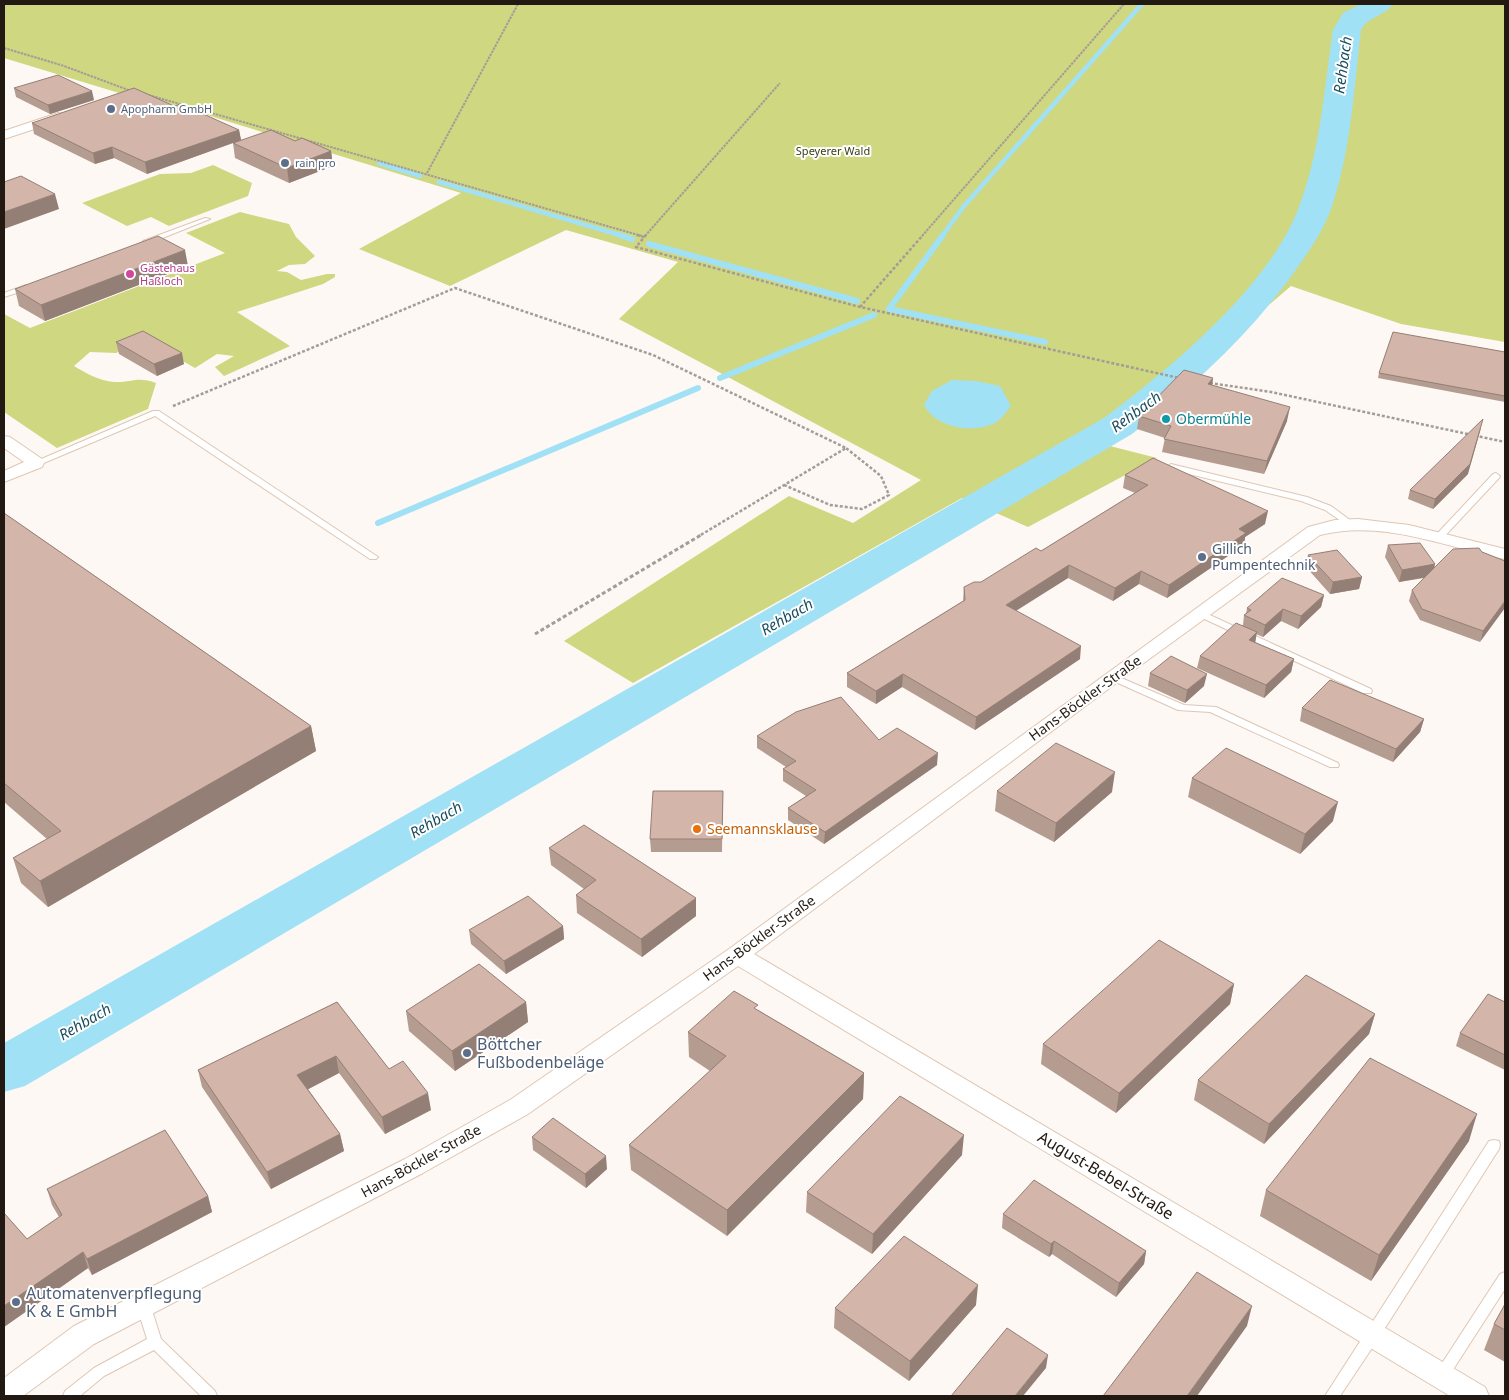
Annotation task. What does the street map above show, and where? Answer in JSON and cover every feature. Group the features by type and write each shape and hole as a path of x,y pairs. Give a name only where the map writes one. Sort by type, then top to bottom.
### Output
{"street":[{"path":"4,135 68,114"},
{"path":"4,442 36,463"},
{"path":"4,477 36,463"},
{"name":"Hans-Böckler-Straße","path":"4,1394 84,1335 143,1303 326,1212 519,1107 737,955 1112,677 1314,531 1330,525 1350,523 1373,524 1505,554"},
{"name":"August-Bebel-Straße","path":"737,955 1475,1396"}],"lane":[{"path":"143,243 207,219"},
{"path":"4,295 37,283"},
{"path":"36,463 156,413 373,557"},
{"path":"1172,467 1304,499 1328,508 1350,523"},
{"path":"1438,538 1496,476"},
{"path":"1200,614 1367,691"},
{"path":"1112,677 1182,708 1212,709 1334,765"},
{"path":"1332,1396 1494,1145"},
{"path":"1441,1376 1505,1278"},
{"path":"143,1303 155,1342 210,1396"},
{"path":"70,1396 99,1372 155,1342"}],"path":[{"path":"427,173 518,4"},
{"path":"860,307 1124,4"},
{"path":"4,48 64,66 132,91 132,94"},
{"path":"780,83 636,247 860,307 1181,378"},
{"path":"142,94 427,173 644,237"},
{"path":"156,413 456,288 654,355 846,448 881,476 889,495 862,509 830,505 783,485"},
{"path":"1206,382 1271,392 1399,421 1505,442"},
{"path":"535,634 846,448"}],"green space":[{"name":"Speyerer Wald","path":"4,4 1505,4 1505,342 1401,324 1291,286 1106,445 1157,458 1028,527 962,498 633,683 564,641 789,496 853,523 921,480 619,319 678,262 566,230 450,286 359,249 461,193 148,97 129,96 4,58"},
{"path":"213,165 252,183 248,196 169,226 151,217 127,226 82,203 160,174 191,173"},
{"path":"240,212 289,224 296,237 315,256 305,264 289,265 277,271 287,272 301,280 335,274 335,277 323,284 237,312 290,346 224,376 215,367 234,356 217,354 195,368 147,341 116,353 90,352 74,366 103,380 120,382 144,380 156,383 148,409 57,448 4,412 4,314 30,328 225,253 186,233"}],"water":[{"path":"952,380 976,381 1000,386 1011,406 997,422 986,426 966,428 946,424 930,413 924,405 932,391"}],"building":[{"path":"58,75 92,91 48,105 14,88"},
{"path":"134,88 174,106 181,104 239,130 145,162 112,147 93,153 32,123"},
{"path":"271,130 295,141 302,138 331,151 287,168 233,143"},
{"path":"21,176 55,194 4,212 4,182"},
{"path":"158,236 185,250 41,305 15,289"},
{"path":"143,331 182,353 154,364 116,342"},
{"path":"1393,332 1505,352 1505,396 1379,373"},
{"path":"1184,370 1213,378 1208,384 1290,407 1267,461 1164,439 1171,426 1139,416"},
{"path":"1483,419 1470,464 1435,499 1410,490"},
{"path":"1153,458 1268,511 1239,529 1246,533 1169,585 1141,571 1115,588 1069,565 1006,605 1081,646 976,717 903,674 876,691 847,673 965,600 964,587 974,582 981,582 1036,548 1041,551 1148,485 1125,475"},
{"path":"4,513 311,726 40,881 13,858 61,831 4,783"},
{"path":"1420,543 1435,564 1402,570 1388,545"},
{"path":"1479,548 1482,552 1505,561 1505,601 1483,631 1422,609 1412,590 1453,549"},
{"path":"1337,550 1362,577 1333,582 1308,555"},
{"path":"1282,578 1324,595 1301,616 1283,609 1265,625 1244,615 1251,610 1247,608"},
{"path":"1236,623 1257,632 1249,640 1294,659 1266,685 1200,656"},
{"path":"1171,656 1207,674 1187,690 1150,673"},
{"path":"1330,680 1424,719 1396,749 1302,708"},
{"path":"841,697 879,740 897,728 938,753 825,832 788,808 816,790 783,769 796,761 757,736 796,712"},
{"path":"1056,743 1115,772 1056,823 997,791"},
{"path":"1226,748 1338,802 1305,834 1192,778"},
{"path":"653,791 723,791 722,839 650,839"},
{"path":"584,825 696,898 641,939 576,895 596,880 549,848"},
{"path":"528,896 563,926 504,961 469,930"},
{"path":"1159,940 1234,984 1119,1093 1043,1044"},
{"path":"479,964 526,1002 452,1051 406,1011"},
{"path":"1306,975 1375,1014 1269,1124 1198,1080"},
{"path":"734,991 758,1005 754,1008 864,1073 727,1210 629,1145 726,1056 688,1032"},
{"path":"1488,994 1505,1002 1505,1055 1460,1033"},
{"path":"337,1002 389,1069 403,1061 428,1093 382,1117 336,1056 297,1075 340,1134 267,1172 198,1070"},
{"path":"1370,1058 1477,1114 1379,1255 1266,1190"},
{"path":"900,1096 964,1135 873,1234 807,1192"},
{"path":"553,1118 606,1156 585,1174 532,1137"},
{"path":"165,1130 208,1196 87,1259 83,1252 4,1306 4,1213 27,1239 62,1215 47,1189"},
{"path":"1034,1180 1146,1251 1119,1283 1054,1241 1051,1244 1003,1214"},
{"path":"904,1236 978,1285 910,1361 835,1308"},
{"path":"1197,1272 1252,1306 1187,1396 1103,1396"},
{"path":"1505,1304 1505,1330 1494,1324"},
{"path":"1007,1328 1048,1355 1015,1396 951,1396"}],"waterway":[{"path":"942,236 964,206 1142,4"},
{"name":"Rehbach","path":"4,1070 1118,426 1141,409 1184,373 1243,315 1284,263 1300,238 1314,212 1328,160 1347,30 1353,19 1380,4"},
{"path":"379,163 420,176"},
{"path":"439,182 623,236"},
{"path":"619,235 632,239"},
{"path":"943,235 889,309 1045,342"},
{"path":"649,244 857,301"},
{"path":"720,378 874,315"},
{"path":"378,523 698,388"}],"place":[{"name":"Apopharm GmbH","path":"111,109"},
{"name":"rain pro","path":"285,163"},
{"name":"Gästehaus Haßloch","path":"130,274"},
{"name":"Obermühle","path":"1166,419"},
{"name":"Gillich Pumpentechnik","path":"1202,557"},
{"name":"Seemannsklause","path":"697,829"},
{"name":"Böttcher Fußbodenbeläge","path":"467,1053"},
{"name":"Automatenverpflegung K & E GmbH","path":"16,1302"}]}
